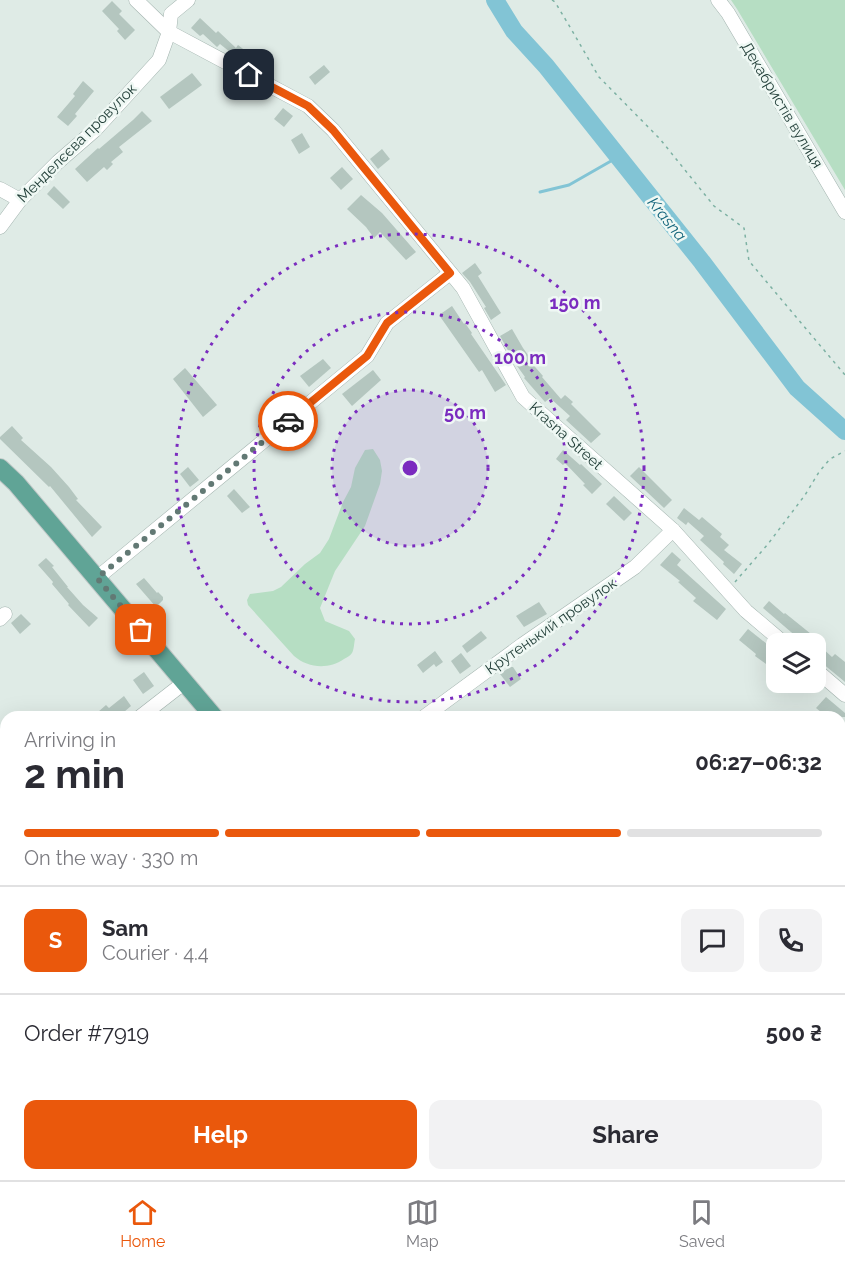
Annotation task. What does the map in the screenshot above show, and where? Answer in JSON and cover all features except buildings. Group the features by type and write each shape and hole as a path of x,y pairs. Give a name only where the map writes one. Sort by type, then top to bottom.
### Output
{"main road":[{"path":"0,468 16,483 209,711"}],"street":[{"name":"Krasna Street","path":"136,0 169,32 308,106 333,130 463,288 523,398 673,530 746,610 772,633"},
{"name":"Менделєєва провулок","path":"0,227 20,200 58,162 95,130 159,60 169,32 171,14 188,0"},
{"name":"Декабристів вулиця","path":"718,0 728,13 845,212"},
{"path":"0,189 20,200"},
{"path":"97,578 367,356 387,323 450,273"},
{"name":"Крутенький провулок","path":"432,711 522,645 635,567 673,530"},
{"path":"826,679 845,695"},
{"path":"148,711 185,682"}],"path":[{"path":"552,0 599,77 660,139 714,206 744,228 749,261 845,375"},
{"path":"728,590 768,544 805,495 819,472 830,459 845,451"}],"green space":[{"path":"731,0 845,0 845,190 737,9"},
{"path":"373,449 380,460 382,471 380,484 365,526 335,571 320,608 325,621 349,631 355,639 353,650 338,663 331,665 318,666 305,663 294,656 248,605 247,600 250,594 273,591 281,587 320,553 329,539 351,487 355,468 365,450"}],"waterway":[{"name":"Krasna","path":"495,0 514,31 546,66 702,262 797,388 845,431"},
{"path":"540,192 569,185 618,157"}],"way so far":[{"path":"141,630 97,578 288,421"}],"route":[{"path":"249,75 308,106 333,130 450,273 387,323 367,356 288,421"}]}
